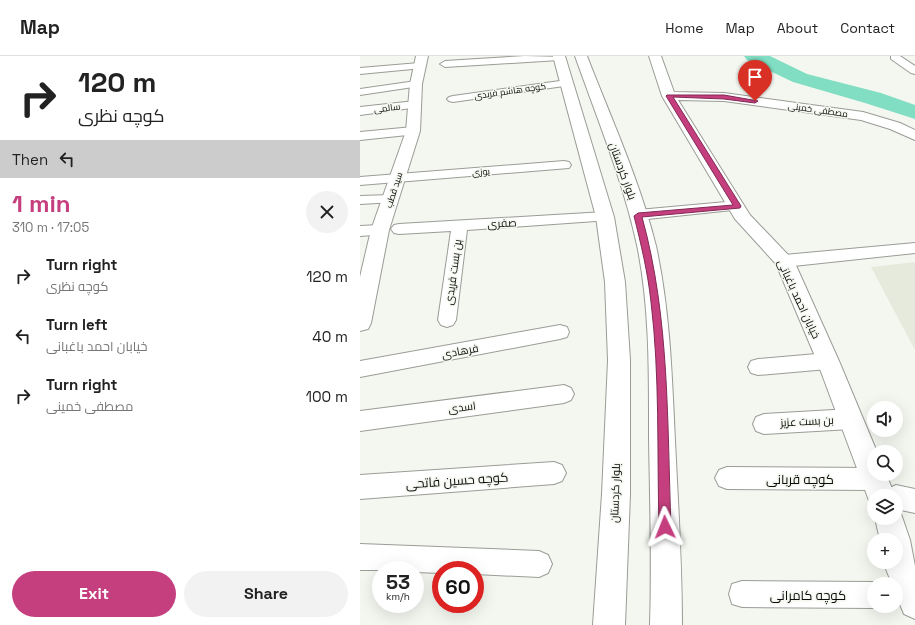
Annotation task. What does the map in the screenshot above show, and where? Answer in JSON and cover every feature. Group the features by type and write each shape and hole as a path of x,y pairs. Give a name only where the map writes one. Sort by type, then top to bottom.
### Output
{"street":[{"name":"بلوار کردستان","path":"559,56 606,218 615,282 619,360 616,494 609,625"},
{"path":"444,64 475,59 559,56"},
{"name":"بلوار کردستان","path":"581,56 638,216 646,246 656,302 660,362 667,587 666,625"},
{"name":"خیابان احمد باغبانی","path":"655,56 669,96 744,219 784,261 828,361 851,419 883,489"},
{"path":"899,57 915,71"},
{"path":"360,71 421,61"},
{"name":"سید قطب","path":"360,323 365,279 414,131 416,84 421,61"},
{"name":"کوچه هاشم فربدی","path":"454,99 567,83"},
{"path":"360,92 416,84"},
{"name":"مصطفی خمینی","path":"669,96 724,97 863,116 895,126 915,136"},
{"name":"سالمی","path":"360,111 415,105"},
{"path":"360,136 414,131"},
{"name":"یوزی","path":"360,181 564,165"},
{"path":"360,200 391,198"},
{"path":"638,216 737,206"},
{"name":"صفری","path":"400,229 606,218"},
{"name":"بن بست فریدی","path":"447,320 460,225"},
{"path":"360,231 380,230"},
{"path":"784,261 915,248"},
{"name":"فرهادی","path":"360,369 560,332"},
{"path":"758,367 828,361"},
{"name":"اسدی","path":"360,421 564,394"},
{"name":"بن بست عزیز","path":"764,424 851,419"},
{"name":"کوچه حسین فاتحی","path":"360,487 554,473"},
{"name":"کوچه قربانی","path":"727,478 867,494"},
{"name":"کوچه قربانی","path":"903,499 915,501"},
{"name":"خیابان احمد باغبانی","path":"893,525 904,573"},
{"path":"360,557 539,564"},
{"name":"کوچه کامرانی","path":"742,594 867,595"}],"shaded area":[{"path":"915,262 915,350 871,267"}],"waterway":[{"path":"754,56 800,78 873,98 915,112"}],"route":[{"path":"665,527 660,362 656,302 646,246 638,216 737,206 669,96 724,97 755,101"}]}
